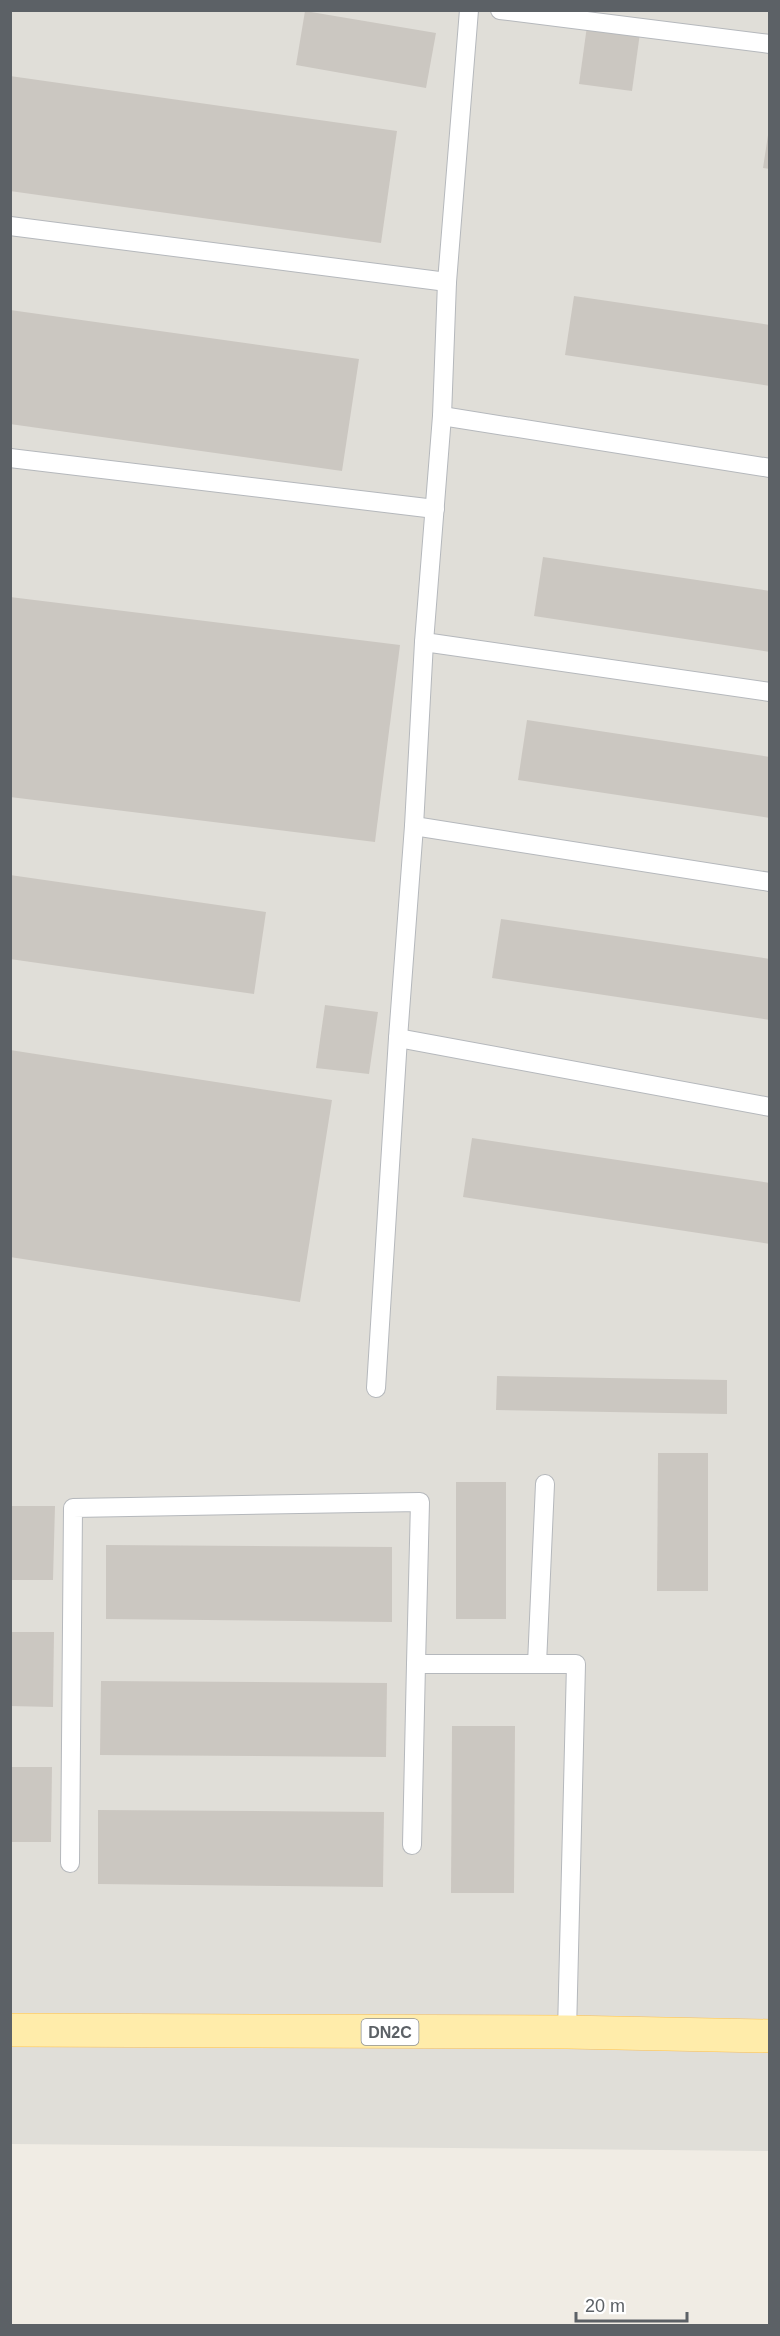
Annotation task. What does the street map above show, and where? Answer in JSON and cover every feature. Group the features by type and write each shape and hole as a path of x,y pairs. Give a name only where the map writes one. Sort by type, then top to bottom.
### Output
{"main road":[{"name":"DN2C","path":"10,2030 567,2032 770,2036"}],"lane":[{"path":"376,1388 414,826 424,642 442,416 447,282 469,10"},
{"path":"500,10 770,45"},
{"path":"10,226 447,282"},
{"path":"442,416 770,468"},
{"path":"10,458 435,508"},
{"path":"424,642 770,692"},
{"path":"414,826 770,882"},
{"path":"398,1038 770,1107"},
{"path":"537,1664 545,1484"},
{"path":"70,1863 73,1508 420,1502 412,1845"},
{"path":"417,1664 576,1664 567,2032"}],"shaded area":[{"path":"11,11 769,11 769,2151 11,2144"}],"building":[{"path":"305,11 436,33 426,88 296,65"},
{"path":"587,26 640,33 632,91 579,84"},
{"path":"10,76 397,131 381,243 10,191"},
{"path":"768,135 770,135 770,169 763,168"},
{"path":"574,296 770,325 770,386 565,355"},
{"path":"10,310 359,359 342,471 10,424"},
{"path":"543,557 770,591 770,652 534,616"},
{"path":"10,597 400,645 375,842 10,797"},
{"path":"527,720 770,757 770,818 518,780"},
{"path":"10,875 266,912 254,994 10,959"},
{"path":"501,919 770,959 770,1020 492,978"},
{"path":"325,1005 378,1012 369,1074 316,1068"},
{"path":"10,1050 332,1100 300,1302 10,1257"},
{"path":"472,1138 770,1183 770,1244 463,1197"},
{"path":"497,1376 727,1380 727,1414 496,1410"},
{"path":"658,1453 708,1453 708,1591 657,1591"},
{"path":"456,1482 506,1482 506,1619 456,1619"},
{"path":"10,1506 55,1506 53,1580 10,1580"},
{"path":"106,1545 392,1547 392,1622 106,1619"},
{"path":"10,1632 54,1632 53,1707 10,1706"},
{"path":"101,1681 387,1683 386,1757 100,1755"},
{"path":"452,1726 515,1726 514,1893 451,1893"},
{"path":"10,1767 52,1767 51,1842 10,1842"},
{"path":"98,1810 384,1812 383,1887 98,1884"}]}
